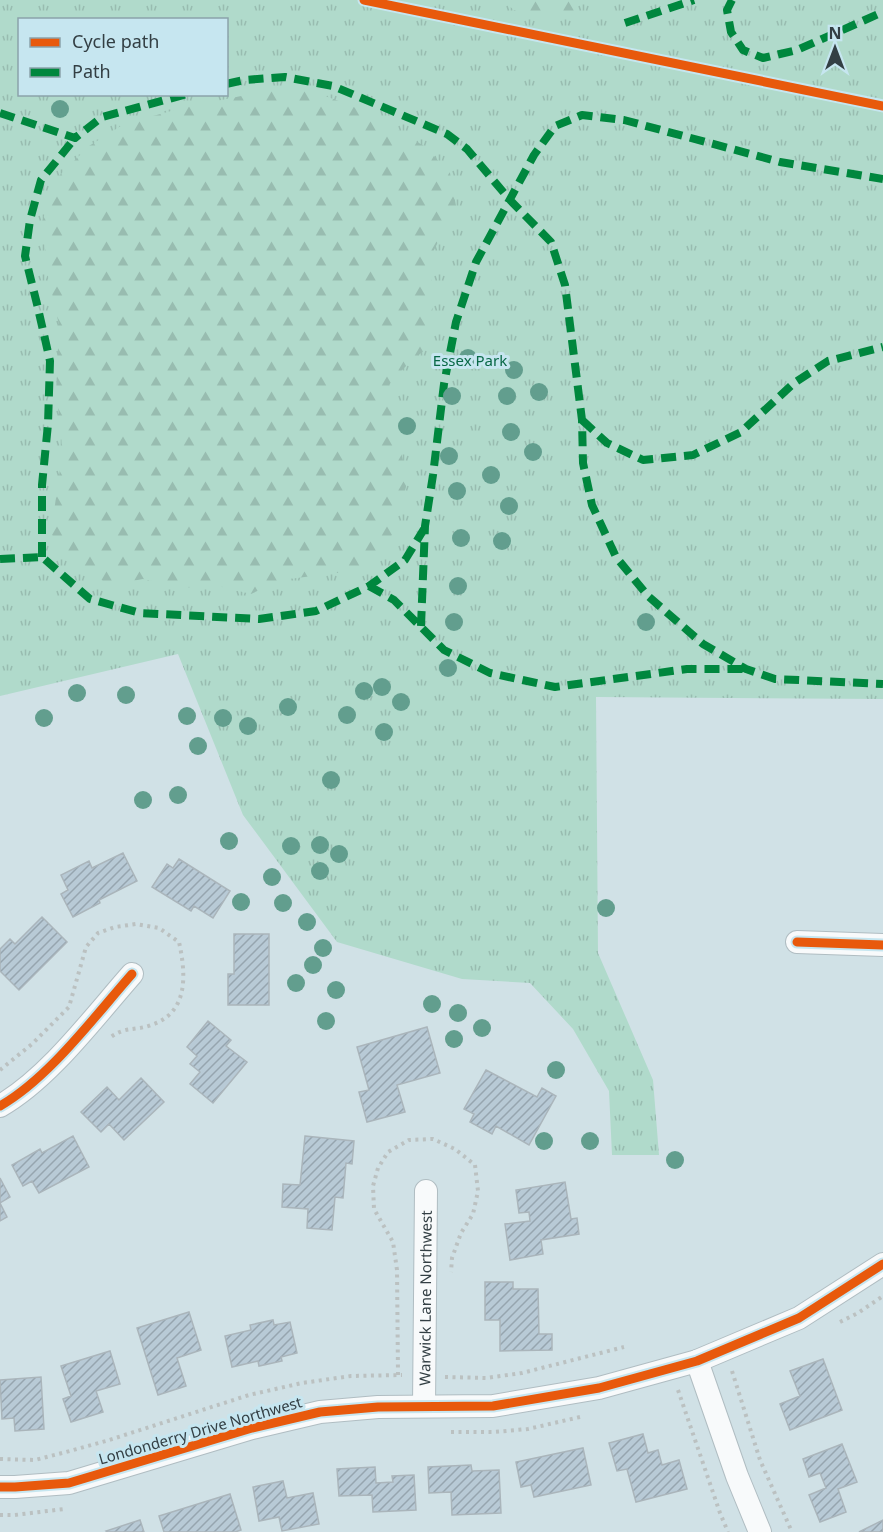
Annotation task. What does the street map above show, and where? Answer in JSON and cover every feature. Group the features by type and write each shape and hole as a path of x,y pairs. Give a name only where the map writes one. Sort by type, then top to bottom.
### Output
{"street":[{"path":"797,942 883,945"},
{"path":"0,1106 15,1098 56,1059 132,974"},
{"name":"Warwick Lane Northwest","path":"424,1406 426,1191"},
{"name":"Londonderry Drive Northwest","path":"0,1487 69,1483 252,1428 320,1412 378,1407 493,1406 599,1388 697,1361 799,1318 883,1264"},
{"path":"697,1361 737,1476 760,1532"}],"path":[{"path":"450,1377 486,1378 522,1374 624,1347"},
{"path":"732,1371 760,1460 792,1532"},
{"path":"0,1459 35,1460 106,1441 249,1395 302,1383 351,1376 398,1375"},
{"path":"678,1390 728,1532"},
{"path":"447,1432 528,1429 581,1417"},
{"path":"0,1515 44,1512 72,1507"}],"green space":[{"name":"Essex Park","path":"0,0 883,0 883,699 596,697 598,953 653,1080 659,1155 612,1155 609,1091 573,1029 530,983 462,979 337,942 243,815 178,654 0,696"},
{"path":"502,0 583,0 569,18 514,10"},
{"path":"276,89 309,90 352,106 424,146 450,173 456,206 430,258 433,305 428,347 385,389 408,480 392,535 360,570 281,580 251,594 214,585 183,588 143,579 110,585 67,560 51,533 62,455 56,394 59,325 48,276 42,222 56,179 89,146 124,124 182,108"}],"building":[{"path":"123,853 137,881 99,900 100,903 73,917 61,894 68,890 61,875 89,861 92,868"},
{"path":"179,859 230,891 213,918 194,906 191,911 152,887 167,864 173,868"},
{"path":"42,917 67,942 19,990 0,971 0,949 10,939 15,944"},
{"path":"234,934 269,934 269,1005 228,1005 228,974 234,974"},
{"path":"208,1021 231,1040 226,1046 247,1062 213,1103 190,1084 200,1072 190,1064 197,1056 187,1047"},
{"path":"427,1027 440,1073 397,1085 405,1112 367,1122 359,1092 369,1090 357,1047"},
{"path":"486,1070 537,1097 542,1088 556,1096 529,1145 496,1126 492,1134 470,1122 474,1114 464,1109"},
{"path":"141,1078 164,1102 124,1140 109,1124 101,1132 81,1112 107,1087 119,1100"},
{"path":"73,1136 89,1167 39,1193 32,1181 23,1186 12,1165 40,1149 42,1153"},
{"path":"305,1136 354,1141 352,1164 346,1163 343,1198 335,1197 332,1230 307,1228 308,1209 282,1207 283,1184 300,1185"},
{"path":"0,1178 10,1197 0,1203"},
{"path":"565,1182 571,1219 577,1218 579,1234 541,1240 543,1254 510,1260 505,1224 530,1221 529,1212 519,1213 516,1190"},
{"path":"0,1203 7,1217 0,1221"},
{"path":"485,1282 513,1282 513,1289 538,1289 539,1334 552,1334 552,1350 500,1351 500,1320 485,1320"},
{"path":"189,1312 201,1350 177,1358 186,1386 158,1395 137,1328"},
{"path":"273,1320 274,1325 290,1322 297,1353 281,1357 282,1361 259,1366 258,1361 232,1367 225,1336 251,1330 250,1325"},
{"path":"110,1351 120,1384 96,1391 103,1412 71,1422 63,1399 71,1396 61,1366"},
{"path":"823,1359 842,1410 790,1430 780,1404 800,1396 790,1371"},
{"path":"41,1377 44,1429 15,1431 14,1418 2,1419 0,1380"},
{"path":"643,1434 648,1453 658,1450 662,1465 679,1460 687,1489 636,1502 627,1469 617,1471 609,1443"},
{"path":"842,1444 857,1482 838,1489 846,1512 820,1522 809,1495 826,1488 820,1473 809,1477 803,1459"},
{"path":"583,1448 591,1485 534,1497 531,1485 521,1487 516,1462"},
{"path":"471,1465 472,1471 499,1470 501,1513 452,1515 451,1492 429,1493 428,1467"},
{"path":"375,1467 376,1483 393,1482 392,1476 414,1475 416,1510 373,1512 372,1495 339,1496 337,1469"},
{"path":"283,1481 287,1498 313,1493 319,1524 282,1531 279,1517 259,1521 253,1487"},
{"path":"230,1494 241,1530 235,1532 164,1532 159,1516"},
{"path":"140,1520 144,1532 106,1531"},
{"path":"883,1520 883,1532 859,1532"}],"marked path":[{"path":"625,23 694,0"},
{"path":"732,0 727,10 731,32 743,50 763,58 797,50 883,12"},
{"path":"228,84 285,77 333,86 447,134 467,149 510,200 551,242 565,285 582,420 583,463 592,505 616,557 648,596 703,644 746,669 775,679 883,684"},
{"path":"0,113 75,138 102,117 180,96"},
{"path":"421,626 425,526 444,384 456,322 476,262 534,155 555,126 582,115 624,120 780,162 883,179"},
{"path":"42,557 42,485 48,424 50,361 25,256 30,220 41,180 75,138"},
{"path":"582,420 607,443 643,460 693,455 741,432 794,383 828,361 883,347"},
{"path":"0,559 42,557 90,599 140,613 259,619 316,611 369,586 405,560 424,529"},
{"path":"369,586 394,600 444,650 490,673 555,687 687,669 745,669"}],"cycle path":[{"path":"364,0 883,106"},
{"path":"797,942 883,945"},
{"path":"0,1106 36,1080 132,974"},
{"path":"0,1487 69,1483 252,1428 320,1412 378,1407 493,1406 599,1388 697,1361 799,1318 883,1264"}]}
